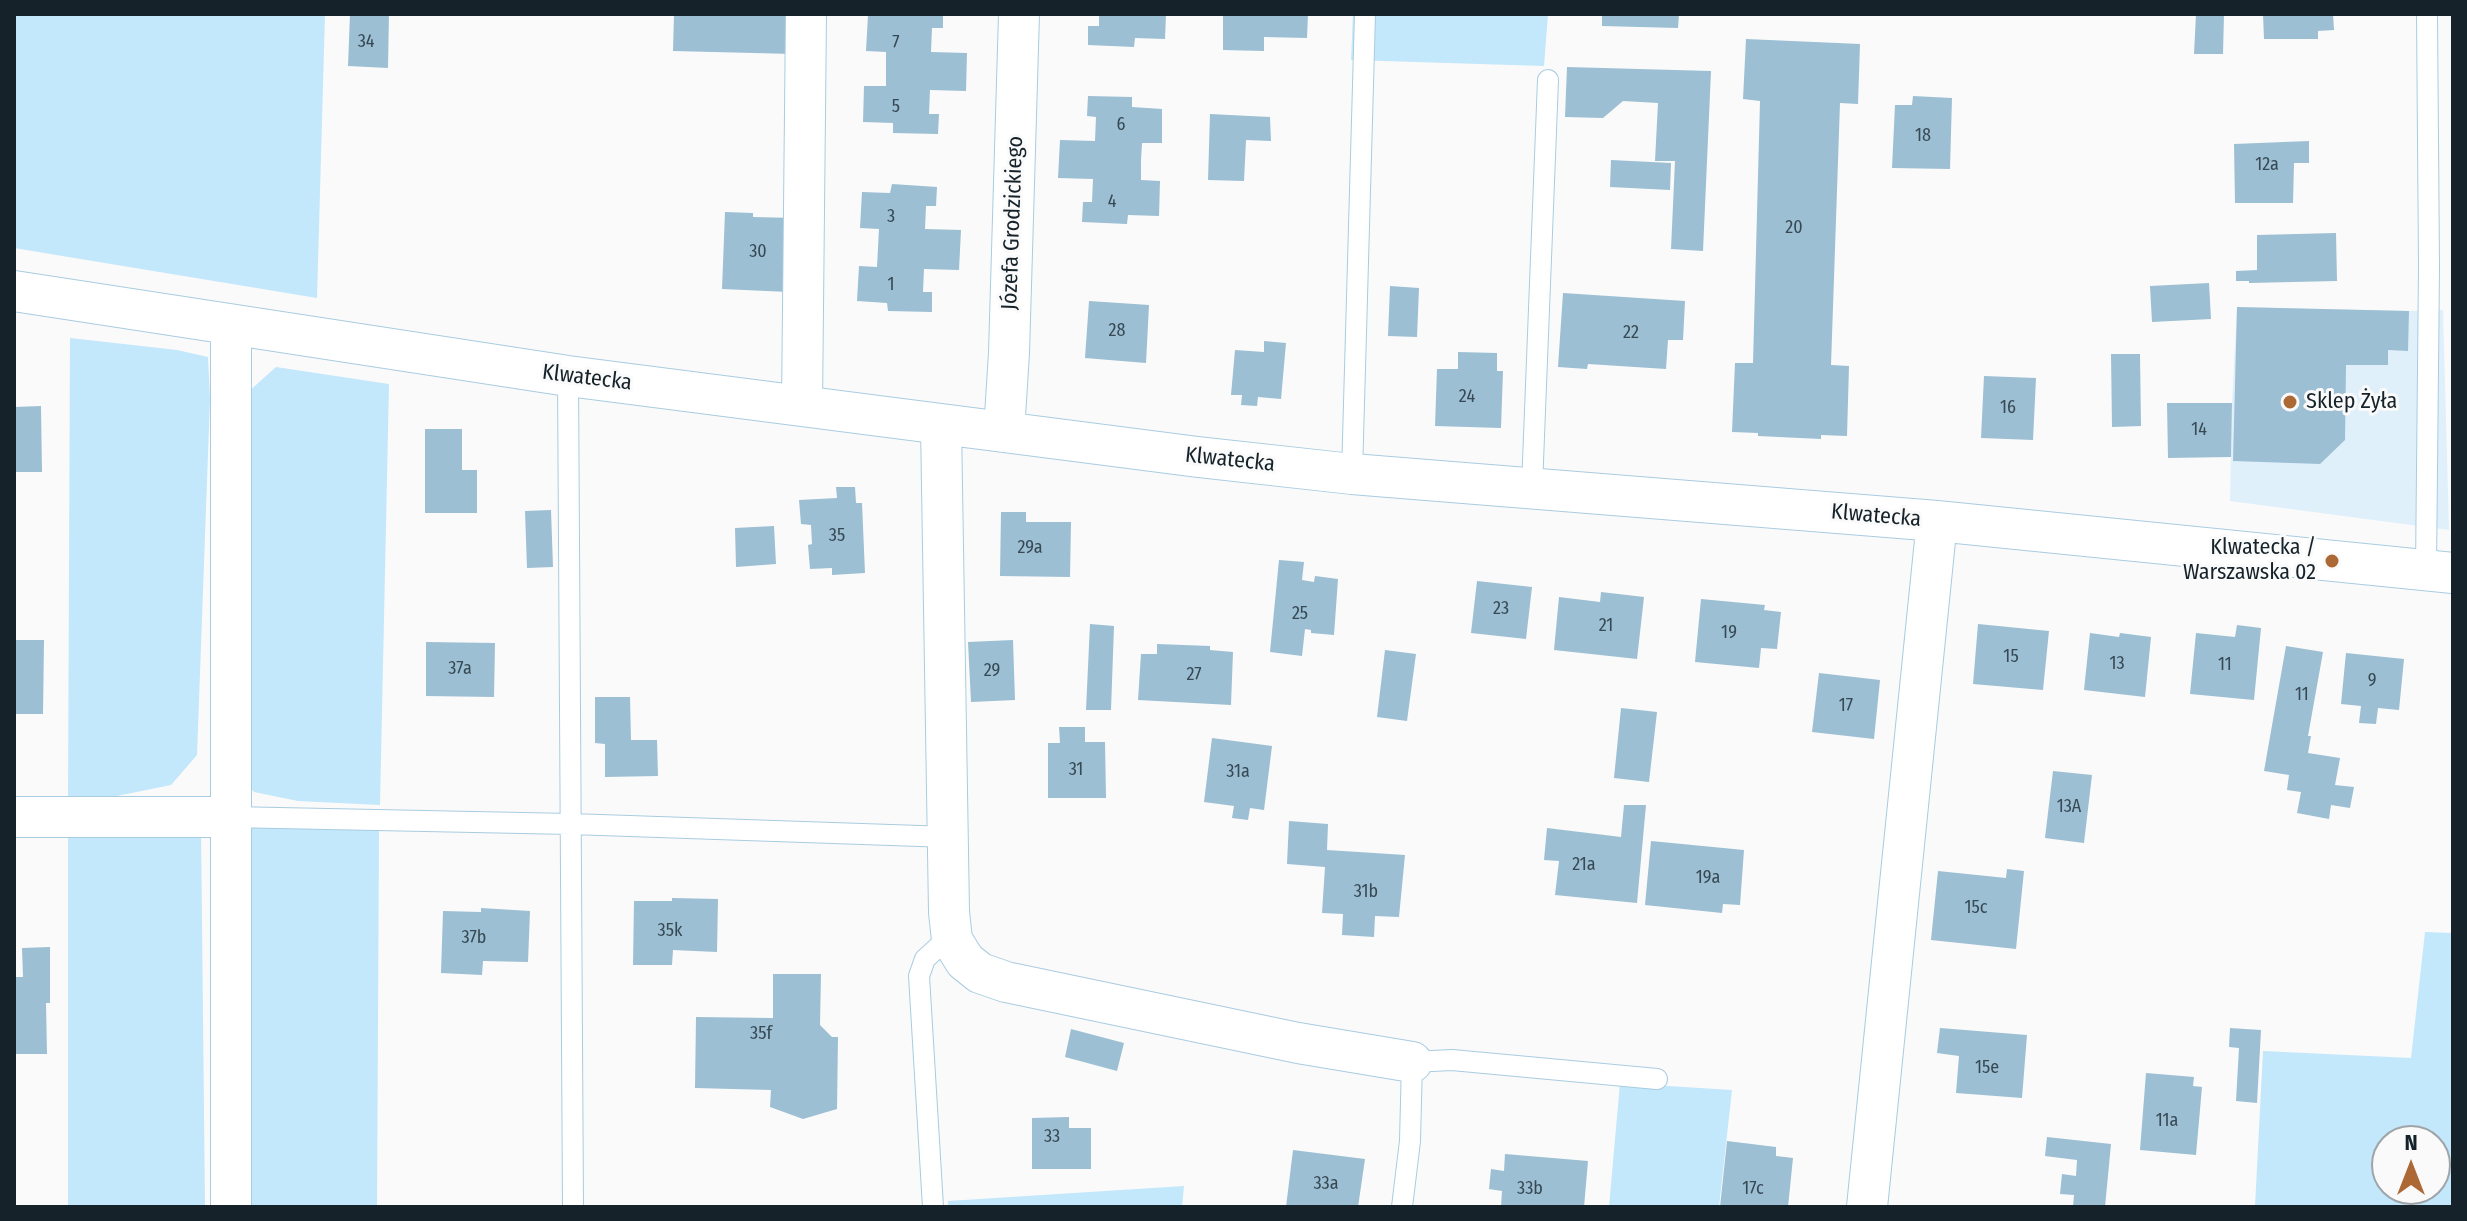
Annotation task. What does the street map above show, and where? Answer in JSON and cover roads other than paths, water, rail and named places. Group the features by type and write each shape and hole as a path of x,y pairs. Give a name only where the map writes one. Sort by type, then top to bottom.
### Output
{"street":[{"path":"802,405 806,14"},
{"name":"Józefa Grodzickiego","path":"1004,432 1019,14"},
{"name":"Klwatecka","path":"14,291 568,376 1352,474 1937,521 2440,572"},
{"path":"231,326 231,1207"},
{"path":"941,425 952,940 965,961 980,973 1006,982 1298,1043 1412,1062"},
{"path":"1867,1207 1937,521"},
{"path":"14,817 230,817"}],"lane":[{"path":"1352,474 1365,14"},
{"path":"2427,14 2429,267 2440,572"},
{"path":"1532,487 1548,80"},
{"path":"568,376 573,1207"},
{"path":"230,817 571,824 949,837"},
{"path":"933,1207 919,976 925,959 952,940"},
{"path":"1402,1207 1410,1141 1412,1062 1452,1060 1657,1079"}],"place":[{"name":"Sklep Żyła","path":"2290,402"},
{"name":"Klwatecka / Warszawska 02","path":"2332,561"}]}
